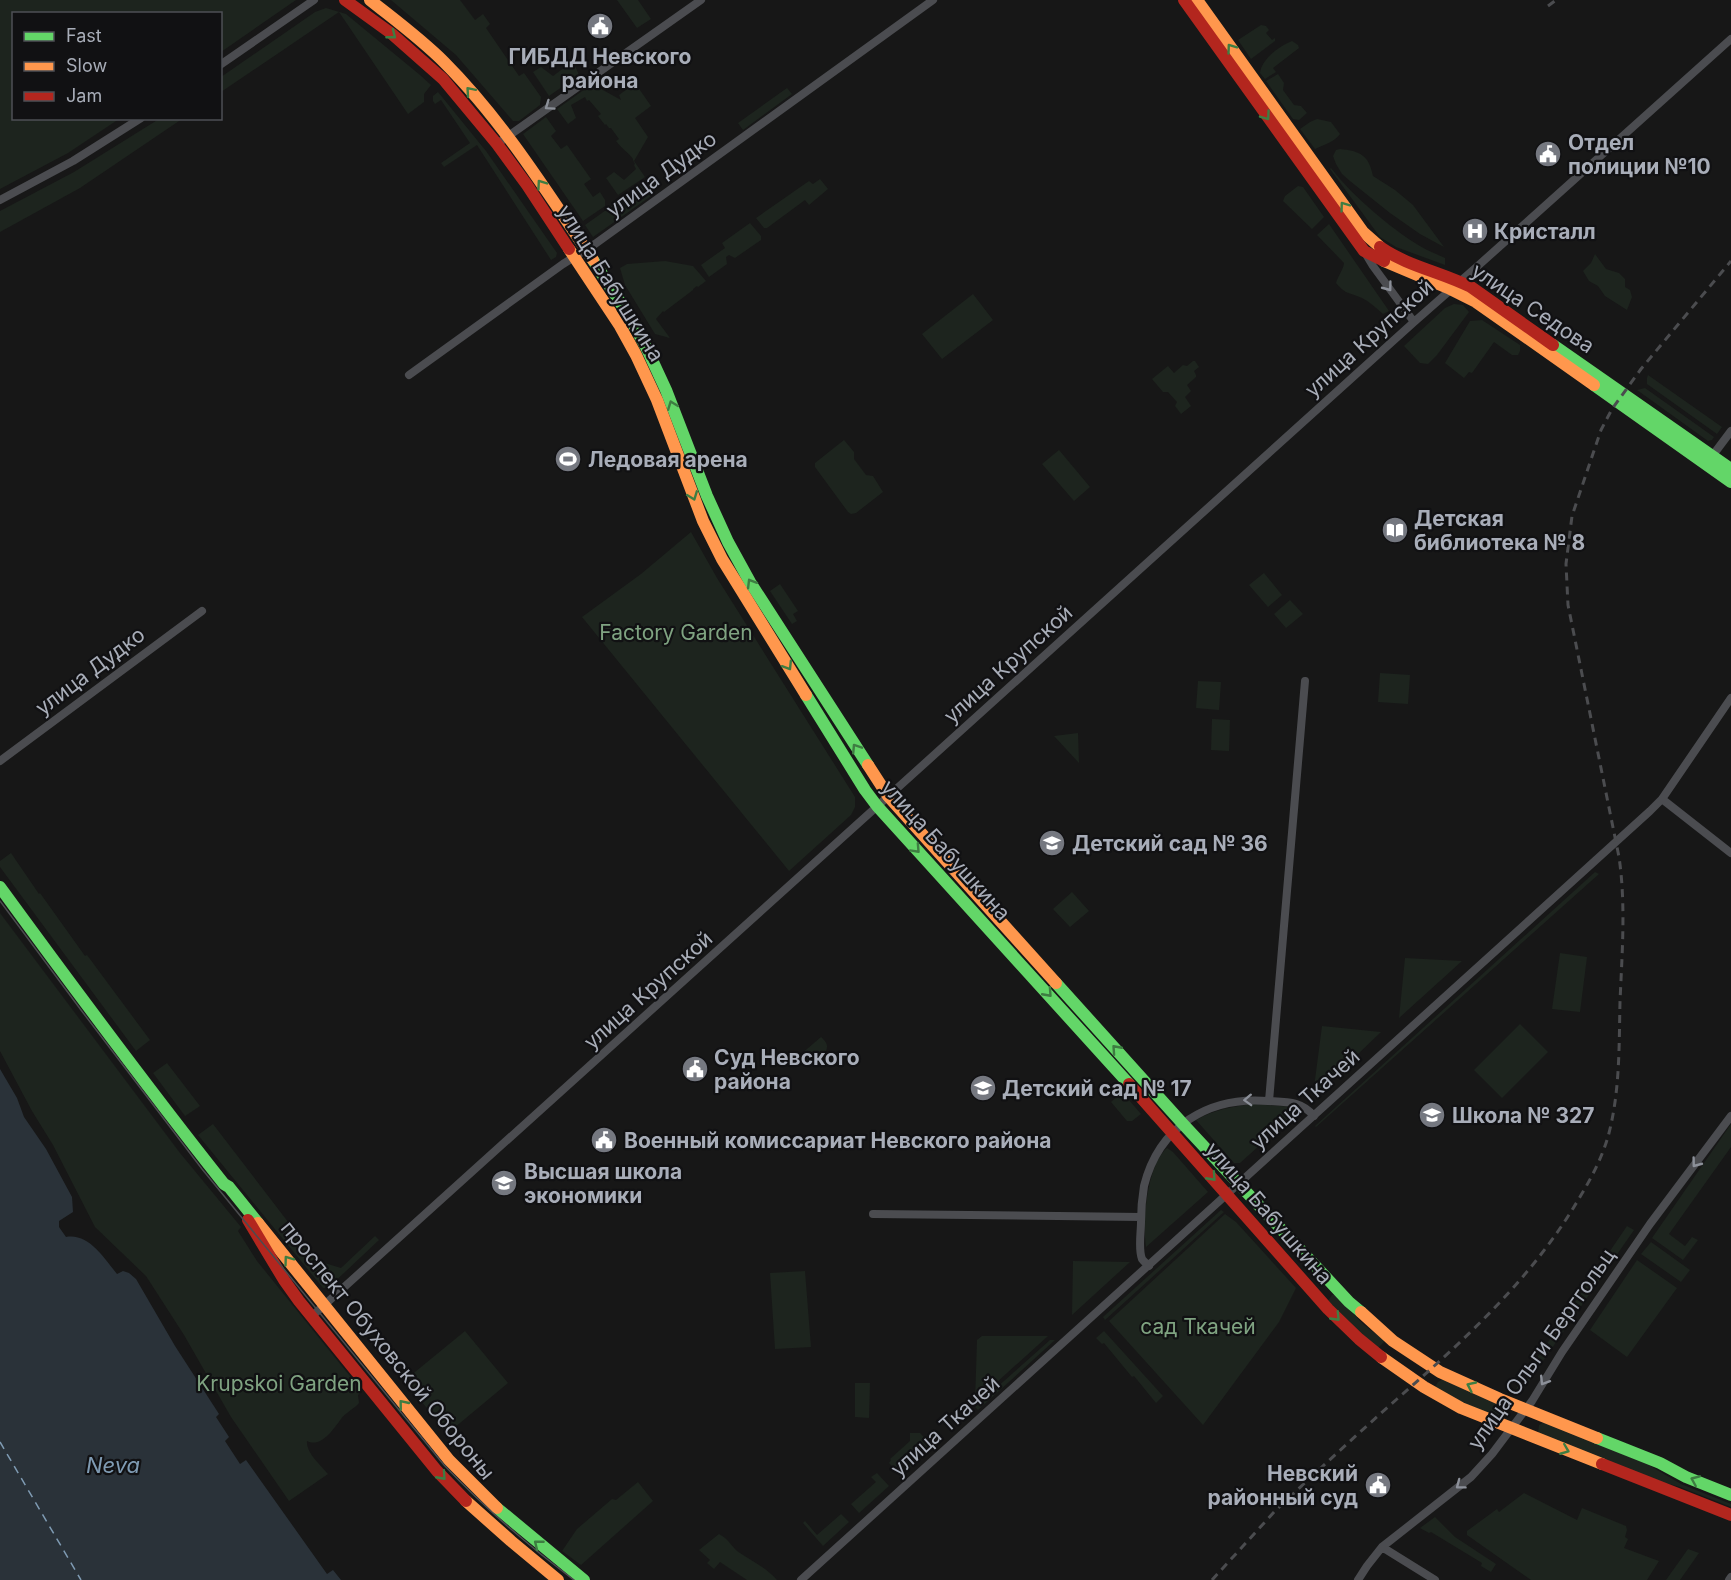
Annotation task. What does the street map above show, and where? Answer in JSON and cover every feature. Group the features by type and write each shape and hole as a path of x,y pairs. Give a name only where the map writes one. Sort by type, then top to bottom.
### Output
{"street":[{"path":"222,64 314,0"},
{"name":"улица Бабушкина","path":"345,0 392,34 433,70 497,144 620,326 657,400 703,521 722,560 877,806 984,922 1328,1309 1351,1333 1382,1359 1423,1387 1461,1408 1731,1515"},
{"name":"улица Бабушкина","path":"370,0 442,60 480,102 507,136 586,250 648,350 715,516 733,553 778,627 888,796 1183,1124 1349,1302 1393,1341 1440,1372 1525,1410 1660,1463 1686,1477 1731,1495"},
{"path":"497,144 701,0"},
{"name":"улица Дудко","path":"409,375 933,0"},
{"name":"улица Седова","path":"1184,0 1414,322"},
{"name":"улица Седова","path":"1197,0 1367,237 1378,248 1456,285 1476,302 1709,460 1731,470"},
{"name":"улица Крупской","path":"311,1317 1731,39"},
{"path":"0,200 73,161 138,120"},
{"name":"улица Седова","path":"1364,251 1391,264 1456,285"},
{"path":"1709,460 1731,431"},
{"name":"улица Седова","path":"1709,460 1731,482"},
{"name":"улица Дудко","path":"0,761 202,610"},
{"path":"1269,1101 1305,681"},
{"name":"улица Ткачей","path":"801,1580 1650,811 1662,799 1731,698"},
{"path":"1662,799 1731,852"},
{"name":"проспект Обуховской Обороны","path":"0,887 161,1104 224,1184 230,1187 260,1223 449,1460 473,1486 523,1532 584,1580"},
{"path":"1149,1266 1142,1259 1140,1245 1144,1187 1160,1148 1173,1133 1190,1118 1207,1109 1239,1101 1296,1103 1306,1107 1314,1116"},
{"name":"улица Ольги Берггольц","path":"1358,1580 1382,1547 1471,1477 1492,1454 1525,1410 1650,1224 1731,1116"},
{"name":"проспект Обуховской Обороны","path":"224,1184 225,1190 252,1225 290,1290 425,1457 501,1534 558,1580"},
{"path":"873,1214 1141,1217"},
{"path":"1382,1359 1393,1341"},
{"path":"1423,1387 1440,1372"},
{"path":"1382,1547 1435,1580"}],"green space":[{"path":"0,0 296,0 222,51 222,12 12,12 12,120 118,120 68,153 0,189"},
{"path":"391,0 460,0 475,20 483,14 490,24 486,28 519,76 524,73 541,97 540,105 519,121 513,121 456,55"},
{"path":"617,0 638,0 651,19 637,28"},
{"path":"326,8 346,14 420,75 431,85 424,94 424,102 408,114 339,12 222,91 222,76 315,12"},
{"path":"1261,25 1266,26 1269,30 1266,33 1272,40 1275,38 1275,41 1251,59 1238,40"},
{"path":"1292,41 1299,48 1273,68 1276,72 1265,79 1260,73 1264,62 1277,49"},
{"path":"573,61 579,75 549,96 533,72 541,67 553,76"},
{"path":"1278,74 1284,83 1283,90 1294,105 1301,106 1307,113 1299,120 1293,119 1266,81"},
{"path":"635,83 651,106 635,118 648,137 634,161 645,177 618,195 606,178 614,172 624,180 636,169 633,159 616,141 619,139 611,128 605,125 598,116 601,114 585,97 571,105 576,118 568,124 557,109 592,84 621,100 619,95"},
{"path":"787,88 792,94 743,130 738,123"},
{"path":"438,92 486,151 557,253 556,257 551,260 477,145 444,167 441,163 470,143 441,100 435,104 433,101 433,96"},
{"path":"546,117 556,131 551,136 561,149 567,145 591,179 584,184 593,197 600,192 605,200 605,206 583,221 523,134"},
{"path":"1317,119 1331,122 1340,134 1332,141 1315,149 1300,129"},
{"path":"157,120 181,120 80,188 0,232 0,211 74,172"},
{"path":"1336,150 1362,155 1369,163 1373,176 1413,205 1444,247 1390,213 1342,174 1333,156"},
{"path":"1331,168 1376,214 1415,243 1445,258 1445,265 1396,247 1380,237"},
{"path":"820,179 828,189 809,205 805,200 767,228 764,228 756,218 809,181 813,184"},
{"path":"647,181 653,188 654,194 593,237 585,225"},
{"path":"1298,186 1303,187 1324,217 1312,229 1283,201 1285,196"},
{"path":"750,223 761,236 761,240 735,258 729,255 726,257 727,264 709,277 701,265 725,248 722,243"},
{"path":"1329,224 1389,311 1383,314 1368,301 1345,291 1336,283 1344,263 1317,235"},
{"path":"1595,254 1606,269 1619,273 1625,279 1625,287 1630,290 1632,297 1627,310 1605,296 1598,286 1589,281 1583,271 1591,263"},
{"path":"665,261 693,266 706,281 663,311 656,319 670,338 655,334 625,285 620,268 627,264"},
{"path":"973,294 993,320 942,359 922,334"},
{"path":"1454,304 1463,305 1469,312 1437,355 1428,364 1420,363 1404,346 1445,308"},
{"path":"1482,320 1520,345 1520,351 1518,355 1512,355 1494,342 1472,373 1469,372 1464,378 1445,363 1470,321"},
{"path":"1193,361 1199,367 1194,371 1196,377 1187,385 1191,391 1185,397 1191,406 1181,414 1175,406 1177,402 1168,392 1163,392 1152,379 1168,366 1174,373 1183,365 1187,366"},
{"path":"1648,375 1722,427 1717,434 1647,384"},
{"path":"1645,388 1714,437 1712,440 1708,441 1637,390"},
{"path":"844,440 854,452 854,459 866,475 873,476 883,492 856,513 851,514 815,467 815,463"},
{"path":"1059,450 1090,487 1074,501 1042,464"},
{"name":"Factory Garden","path":"691,532 717,578 855,797 855,807 851,815 789,871 582,617 641,574"},
{"path":"1264,573 1282,595 1268,607 1249,585"},
{"path":"780,584 798,611 793,614 797,621 792,624 770,591"},
{"path":"1290,600 1303,614 1286,628 1274,614"},
{"path":"1380,673 1410,675 1408,704 1378,702"},
{"path":"1198,681 1221,682 1219,710 1196,708"},
{"path":"1212,719 1230,720 1229,751 1211,750"},
{"path":"1078,733 1079,763 1054,736"},
{"path":"11,853 85,956 87,955 150,1040 136,1051 0,867 0,861"},
{"path":"1595,872 1599,874 1315,1126"},
{"path":"1072,892 1089,911 1070,927 1053,909"},
{"name":"Krupskoi Garden","path":"0,913 180,1153 241,1227 238,1231 257,1261 362,1391 358,1395 359,1403 326,1437 317,1442 307,1441 311,1454 328,1474 289,1501 231,1417 184,1335 146,1276 95,1227 53,1145 0,1051"},
{"path":"1560,953 1587,957 1580,1012 1552,1009"},
{"path":"1405,958 1462,961 1399,1018"},
{"path":"1520,1024 1548,1052 1502,1098 1474,1070"},
{"path":"1322,1026 1381,1032 1314,1096 1313,1095"},
{"path":"821,1037 827,1049 809,1066 800,1055"},
{"path":"167,1063 200,1106 185,1116 153,1073"},
{"path":"1122,1092 1141,1114 1132,1121 1127,1121 1111,1102"},
{"path":"1253,1104 1294,1107 1298,1111 1240,1163 1234,1163 1196,1120 1224,1109"},
{"path":"213,1124 318,1261 341,1268 375,1236 379,1240 328,1288 323,1288 198,1135"},
{"path":"1731,1124 1731,1147 1669,1234 1685,1246 1692,1237 1698,1240 1683,1260 1652,1238"},
{"path":"1167,1148 1208,1192 1146,1247 1146,1210 1151,1180 1160,1156"},
{"path":"1221,1210 1224,1212 1105,1320 1103,1317"},
{"name":"сад Ткачей","path":"1225,1214 1236,1222 1296,1288 1279,1322 1203,1425 1109,1321"},
{"path":"1627,1226 1634,1230 1522,1391 1516,1389"},
{"path":"1651,1242 1690,1270 1681,1282 1641,1254"},
{"path":"1637,1260 1677,1288 1627,1357 1590,1330"},
{"path":"1073,1261 1130,1262 1072,1315"},
{"path":"805,1271 811,1347 775,1349 770,1273"},
{"path":"1332,1295 1335,1295 1364,1325 1383,1339 1384,1342 1379,1347 1375,1347 1328,1301"},
{"path":"465,1331 508,1383 448,1433 404,1381"},
{"path":"1104,1331 1163,1396 1156,1403 1104,1343 1102,1344 1096,1338"},
{"path":"982,1336 1048,1336 975,1402 977,1340"},
{"path":"1050,1340 1055,1340 978,1410 975,1407"},
{"path":"1443,1379 1504,1406 1505,1410 1498,1418 1461,1402 1435,1387"},
{"path":"855,1383 870,1383 869,1418 855,1417"},
{"path":"1544,1422 1647,1464 1681,1484 1731,1504 1731,1507 1680,1487 1640,1476 1538,1433 1539,1425"},
{"path":"910,1433 920,1433 933,1447 901,1476 889,1463 890,1459 910,1441"},
{"path":"877,1473 889,1486 859,1513 851,1504 876,1482 871,1477"},
{"path":"638,1482 653,1501 581,1565 562,1551 577,1529 612,1499 616,1500"},
{"path":"1524,1493 1577,1520 1582,1508 1626,1526 1625,1537 1628,1539 1624,1548 1659,1561 1647,1580 1531,1580 1467,1535 1467,1531 1497,1509 1499,1512"},
{"path":"841,1514 849,1522 823,1546 803,1523 805,1521 817,1535"},
{"path":"1435,1517 1455,1537 1496,1564 1491,1572 1481,1566 1482,1563 1431,1532 1420,1528"},
{"path":"719,1534 737,1551 777,1580 747,1580 720,1562 714,1569 707,1563 710,1560 699,1550"},
{"path":"1688,1549 1699,1553 1680,1580 1666,1580"}],"water":[{"name":"Neva","path":"0,1069 17,1098 24,1117 46,1149 72,1197 73,1212 59,1221 59,1227 66,1237 82,1239 89,1243 117,1274 123,1271 136,1279 175,1346 219,1414 216,1417 229,1437 225,1441 240,1464 246,1460 327,1574 333,1570 341,1580 0,1580"}],"ferry route":[{"path":"0,1442 81,1580"}],"tram line":[{"path":"0,901 202,1169 444,1465 506,1525 574,1580"}],"railway":[{"path":"1548,6 1556,0"},
{"path":"1212,1580 1275,1511 1469,1334 1514,1287 1554,1237 1572,1210 1602,1153 1613,1117 1617,1084 1623,911 1619,857 1568,605 1566,564 1572,516 1601,430 1612,409 1641,369 1731,261"}],"traffic: fast":[{"path":"593,260 647,349 728,542 750,582 868,765"},
{"path":"1553,345 1731,469"},
{"path":"1594,385 1731,482"},
{"path":"806,695 877,806 1129,1084"},
{"path":"0,887 167,1111 258,1223"},
{"path":"1056,983 1183,1124 1349,1302 1361,1312"},
{"path":"1597,1438 1731,1495"},
{"path":"497,1508 584,1580"}],"traffic: slow":[{"path":"370,0 426,45 465,84 505,132 593,260"},
{"path":"1197,0 1363,232 1380,247"},
{"path":"569,249 620,326 636,355 657,400 703,521 722,559 806,695"},
{"path":"1384,261 1476,302 1594,385"},
{"path":"868,765 888,796 1056,983"},
{"path":"258,1223 449,1460 497,1508"},
{"path":"1361,1312 1393,1341 1440,1372 1597,1438"},
{"path":"1381,1357 1424,1387 1461,1408 1602,1464"},
{"path":"466,1501 558,1580"}],"traffic: jam":[{"path":"345,0 392,34 443,79 497,144 569,249"},
{"path":"1184,0 1364,251 1384,261"},
{"path":"1380,247 1401,259 1471,287 1553,345"},
{"path":"1129,1084 1328,1309 1381,1357"},
{"path":"248,1220 299,1301 437,1471 466,1501"},
{"path":"1602,1464 1731,1515"}],"place":[{"name":"ГИБДД Невского района","path":"600,26"},
{"name":"Отдел полиции №10","path":"1548,154"},
{"name":"Кристалл","path":"1475,231"},
{"name":"Ледовая арена","path":"568,459"},
{"name":"Детская библиотека № 8","path":"1395,530"},
{"name":"Детский сад № 36","path":"1052,843"},
{"name":"Суд Невского района","path":"695,1069"},
{"name":"Детский сад № 17","path":"983,1088"},
{"name":"Школа № 327","path":"1432,1115"},
{"name":"Военный комиссариат Невского района","path":"604,1140"},
{"name":"Высшая школа экономики","path":"504,1183"},
{"name":"Невский районный суд","path":"1378,1485"}]}
